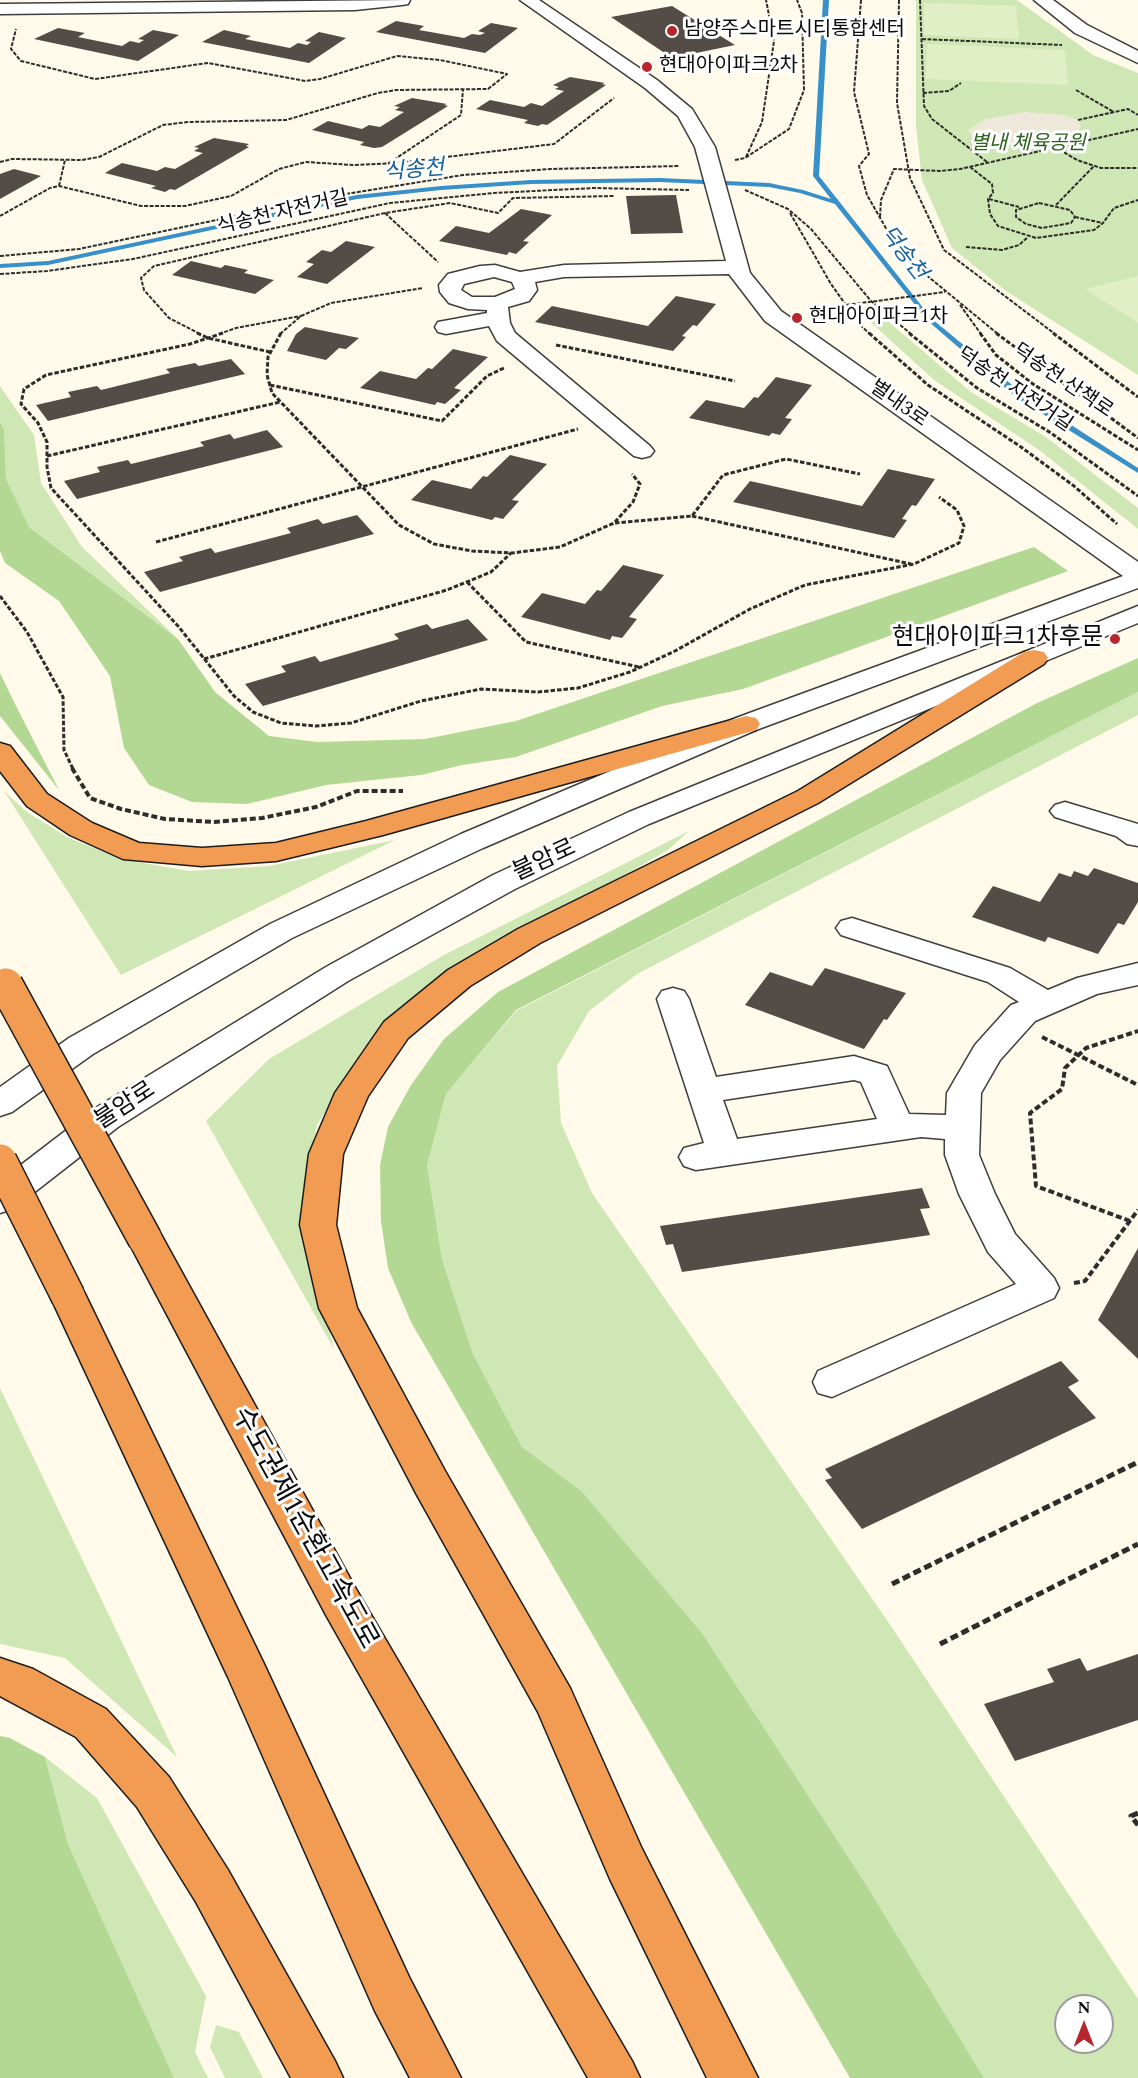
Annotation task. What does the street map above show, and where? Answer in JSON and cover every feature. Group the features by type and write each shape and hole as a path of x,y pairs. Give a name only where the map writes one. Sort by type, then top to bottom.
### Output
{"highway":[{"path":"733,2078 626,1864 555,1702 431,1483 338,1308 318,1225 326,1154 352,1093 396,1030 459,978 529,936 808,797 1034,658"},
{"path":"0,752 38,800 81,829 134,852 202,857 276,852 362,832 746,724"},
{"name":"수도권제1순환고속도로","path":"3,980 341,1602 615,2078"},
{"path":"0,1161 68,1296 249,1677 392,1994 436,2078"},
{"path":"0,1677 18,1682 91,1723 153,1792 212,1886 318,2078"}],"street":[{"path":"0,9 105,3 355,5 402,0"},
{"name":"별내3로","path":"528,0 651,84 685,113 705,147 740,274 773,316 1138,577"},
{"path":"1042,0 1081,29 1138,58"},
{"path":"1119,29 1138,39"},
{"path":"519,278 576,271 738,267"},
{"path":"446,327 498,311 521,297 526,290 526,284 508,273 480,272 453,282 451,292 457,298 498,311"},
{"path":"498,311 505,336 634,459"},
{"name":"불암로","path":"0,1104 81,1046 281,931 472,841 746,724 1138,577"},
{"name":"불암로","path":"0,1200 106,1118 337,974 504,882 639,818 1138,614"},
{"path":"1065,811 1127,831 1138,837"},
{"path":"852,928 999,975 1046,1004"},
{"path":"832,1382 1041,1288 1001,1242 977,1194 962,1155 964,1093 987,1053 1023,1013 1088,986 1138,974"},
{"path":"674,999 704,1091 710,1155 921,1125 963,1128"},
{"path":"704,1091 854,1068 875,1074 898,1128"}],"path":[{"path":"766,0 774,41 762,122 746,158 789,129 804,90 802,13 797,0"},
{"path":"861,0 854,92 869,154 859,166 867,195 880,218 914,265 1021,353 1138,438"},
{"path":"899,0 897,103 910,178 944,250 1138,397"},
{"path":"920,0 924,106 932,119 987,163"},
{"path":"0,162 12,159 65,160 99,157 162,125 188,122 286,120 378,93 396,90 488,89 507,74 440,60 398,56 320,79 305,81 208,63 95,79 21,61 11,49 16,29"},
{"path":"922,39 1072,45"},
{"path":"923,93 949,91 961,82"},
{"path":"389,164 461,115 463,89"},
{"path":"1076,90 1115,112"},
{"path":"0,216 50,188 59,186 141,206 185,206 231,196 279,169 306,162 353,165 389,164 554,144 614,98"},
{"path":"1078,120 1128,110 1138,115"},
{"path":"880,218 881,200 894,169 940,171 969,167 1138,129"},
{"path":"1059,140 1067,145"},
{"path":"1067,145 1065,153 1094,166 1138,168"},
{"path":"59,186 65,160"},
{"name":"식송천 자전거길","path":"0,256 79,249 321,198 463,175 550,169 679,166"},
{"path":"1056,205 1094,166"},
{"path":"969,167 992,184 993,193 988,199 990,214 998,226 1028,237 1063,236 1094,230 1103,223 1114,208 1138,200"},
{"name":"식송천 자전거길","path":"0,274 47,271 133,260 390,203 494,193 594,188 717,190"},
{"name":"덕송천 자전거길","path":"744,189 754,195 774,201 811,229 871,301 977,388 1051,433 1138,496"},
{"path":"270,352 208,338 169,318 144,290 141,278 154,266 386,213 450,203 498,213 513,198 615,196"},
{"path":"988,199 1020,208"},
{"path":"1075,217 1071,223 1042,228 1026,224 1016,218 1016,210 1039,203 1056,205 1070,210 1075,217 1103,223"},
{"path":"788,210 860,325 928,385 1021,447 1074,486 1122,528"},
{"path":"386,213 453,282"},
{"path":"966,248 1002,250 1019,245 1028,237"},
{"path":"453,282 331,303 301,316 236,328 190,344 46,375 24,389 21,404 38,423 47,442 51,488 178,626 234,696 253,712 281,723 315,726 351,723 431,699 481,690 538,692 578,688 640,668 750,609 805,585 914,564 959,543 964,526 957,510 939,497"},
{"path":"846,305 946,291"},
{"name":"덕송천 산책로","path":"956,300 996,355 1033,384 1138,450"},
{"path":"301,316 284,329 270,352 267,375 272,393 399,525 434,544 472,551 512,553 560,548 614,523 692,516 914,564"},
{"path":"514,344 537,341 735,381"},
{"path":"270,385 442,420 487,376 505,367"},
{"path":"47,456 280,402"},
{"path":"156,542 584,428"},
{"path":"614,523 633,502 640,484 634,459"},
{"path":"692,516 723,475 733,472 786,459 861,474"},
{"path":"204,660 447,590 491,572 512,553"},
{"path":"467,582 526,642 640,668"},
{"path":"0,596 27,632 63,697 64,750 90,798 121,809 165,819 214,822 262,818 316,807 357,791 405,791"},
{"path":"1015,1023 1138,1085"},
{"path":"1130,1221 1036,1186 1030,1113 1062,1089 1065,1068 1086,1048 1138,1030"},
{"path":"1041,1288 1085,1281 1138,1210"},
{"path":"892,1584 1138,1462"},
{"path":"940,1644 1138,1544"},
{"path":"1138,1812 1131,1816 1138,1825"}],"green space":[{"name":"별내 체육공원","path":"916,0 1017,0 1093,55 1138,73 1138,375 1006,291 952,248 922,180 916,126"},
{"path":"924,3 1016,6 1019,39 924,35"},
{"path":"927,44 1065,50 1068,85 926,79"},
{"path":"1138,276 1138,323 1085,289"},
{"path":"870,306 971,392 1046,437 1138,508 1138,529 1039,450 934,380 855,308"},
{"path":"0,386 34,435 41,483 82,547 178,639 28,526 6,479 4,429 0,423"},
{"path":"0,423 4,429 6,479 29,527 178,639 215,692 269,736 317,742 425,739 516,721 1034,547 1068,571 743,689 662,706 516,757 462,765 421,775 326,785 247,804 192,802 149,785 124,748 110,676 59,601 5,563 0,551"},
{"path":"1138,658 1138,692 516,1010 446,1094 427,1165 442,1259 473,1354 522,1447 581,1491 702,1633 864,1881 984,2078 850,2078 411,1322 388,1268 381,1221 380,1165 388,1127 411,1085 444,1039 498,992 1037,703"},
{"path":"0,673 15,704 59,790 0,716"},
{"path":"1138,692 1138,715 637,974 589,1011 557,1066 561,1123 592,1193 891,1626 1138,1999 1138,2078 984,2078 864,1881 702,1633 580,1491 522,1447 473,1354 442,1259 427,1165 446,1094 516,1011"},
{"path":"4,791 27,812 67,837 120,859 189,871 269,866 395,840 121,975"},
{"path":"689,831 668,850 421,990 364,1048 317,1125 303,1189 315,1273 334,1349 206,1121 269,1059 444,955"},
{"path":"0,1388 177,1757 65,1658 0,1644"},
{"path":"0,1736 10,1738 45,1757 68,1844 174,2078 0,2078"},
{"path":"45,1757 97,1798 206,1996 195,2052 208,2078 174,2078 68,1844"},
{"path":"216,2025 239,2032 263,2078 225,2078 210,2047"}],"shaded area":[{"path":"1024,112 1065,115 1078,120 1081,127 1075,134 1063,139 1019,145 982,142 973,137 968,130 985,119"}],"building":[{"name":"남양주스마트시티통합센터","path":"672,6 735,45 672,58 611,17"},
{"path":"396,21 424,26 419,30 464,38 472,34 485,33 478,31 491,23 518,28 485,53 376,32"},
{"path":"58,28 85,33 78,37 122,46 130,41 139,43 144,40 138,39 153,30 179,35 138,61 34,39"},
{"path":"224,30 251,36 245,39 290,48 298,43 307,45 311,42 305,41 319,32 346,38 309,63 202,42"},
{"path":"570,77 606,85 547,125 524,123 528,120 476,109 490,100 524,107 531,103 542,106 564,91 555,89 559,87 553,85"},
{"path":"412,98 448,106 382,147 360,145 364,142 312,130 328,121 362,129 369,125 380,127 404,112 395,110 400,107 394,106"},
{"path":"214,138 249,144 246,146 249,147 175,190 170,189 165,192 151,188 156,186 105,173 122,163 157,171 165,167 175,169 203,153 194,151 199,148 194,147"},
{"path":"14,169 41,176 0,199 0,174"},
{"path":"676,195 683,233 631,234 626,196"},
{"path":"521,209 552,215 523,241 529,242 516,254 509,252 507,255 439,241 456,226 489,233"},
{"path":"346,241 375,247 327,284 297,277 314,264 306,262 322,250 331,252"},
{"path":"191,261 221,268 225,265 248,270 244,273 274,280 255,294 172,275"},
{"path":"676,296 716,304 697,326 693,325 682,336 686,337 673,351 535,322 552,306 648,326"},
{"path":"305,327 359,338 346,349 339,348 326,360 287,351 296,334"},
{"path":"453,349 488,357 454,388 461,390 445,404 437,402 435,405 360,388 380,371 416,379 428,368 432,369"},
{"path":"231,359 245,374 48,421 36,405 71,397 68,392 97,386 101,390 170,373 166,369 195,363 199,366"},
{"path":"776,377 812,385 785,418 792,419 780,435 772,433 769,436 689,418 706,400 744,408 754,397 758,398"},
{"path":"267,430 283,447 77,499 64,481 100,472 97,467 128,460 131,464 204,446 200,442 230,434 234,439"},
{"path":"510,455 547,464 512,500 519,501 503,519 495,517 492,520 411,500 432,480 471,489 483,476 487,477"},
{"path":"888,469 935,479 916,506 912,505 902,519 907,520 894,538 733,502 750,481 862,506"},
{"path":"357,515 374,534 160,592 144,572 183,561 179,557 211,548 215,553 291,533 287,528 318,519 323,524"},
{"path":"623,565 664,575 629,617 637,619 622,638 612,636 610,640 521,617 542,593 585,604 597,590 601,591"},
{"path":"468,619 488,640 263,706 245,684 286,672 281,666 315,656 320,662 399,639 394,634 427,624 432,629"},
{"path":"1094,868 1138,883 1138,902 1124,925 1118,923 1098,954 1048,937 1045,942 972,917 993,886 1040,902 1059,873 1071,877 1074,871 1088,876"},
{"path":"825,968 906,993 887,1020 884,1019 864,1049 745,1005 770,972 812,986"},
{"path":"922,1188 930,1208 920,1209 930,1235 682,1272 673,1244 666,1245 660,1226"},
{"path":"1138,1248 1138,1359 1098,1320"},
{"path":"1061,1361 1079,1381 1068,1387 1096,1418 862,1529 825,1480 832,1478 825,1469"},
{"path":"1138,1654 1138,1720 1015,1761 984,1704 1054,1682 1047,1669 1080,1658 1087,1671"}],"waterway":[{"name":"덕송천","path":"826,0 816,176 930,320 1020,396 1138,471"},
{"name":"식송천","path":"0,266 48,263 357,197 441,188 531,182 660,180 769,185 801,191 837,203"}],"place":[{"name":"남양주스마트시티통합센터","path":"672,31"},
{"name":"현대아이파크2차","path":"647,67"},
{"name":"현대아이파크1차","path":"797,318"},
{"name":"현대아이파크1차후문","path":"1115,639"}]}
